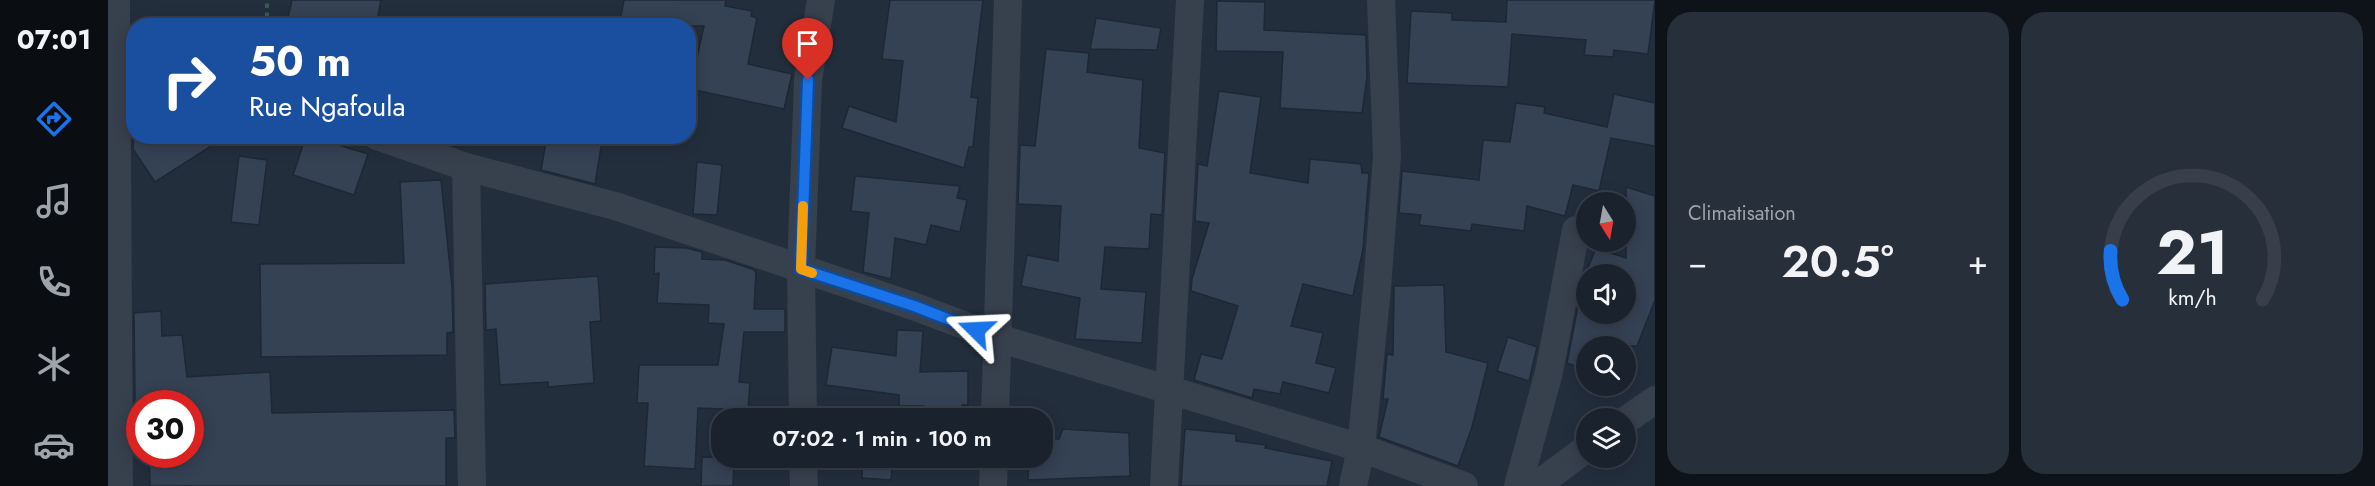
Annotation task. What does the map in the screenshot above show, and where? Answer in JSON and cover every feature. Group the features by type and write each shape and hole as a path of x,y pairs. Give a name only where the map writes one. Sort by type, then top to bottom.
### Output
{"street":[{"path":"116,0 119,46 119,486"},
{"path":"803,408 801,269 808,80 821,0"},
{"path":"995,408 1008,0"},
{"path":"1164,486 1167,391 1190,0"},
{"path":"1353,486 1361,448 1387,156 1381,0"},
{"path":"400,144 466,167 615,206 914,306 998,338 1361,448 1464,486"},
{"path":"466,167 472,486"},
{"path":"1518,486 1548,372 1576,230"},
{"path":"1636,413 1655,400"},
{"path":"1536,486 1576,456"},
{"path":"803,468 804,486"},
{"path":"993,486 994,468"}],"path":[{"path":"267,0 267,18"}],"building":[{"path":"292,0 381,0 378,18 288,18"},
{"path":"624,0 726,0 725,6 752,11 751,16 757,18 748,64 792,74 784,109 696,90 696,62 704,26 696,26 696,18 621,18"},
{"path":"890,0 983,0 971,97 978,98 973,147 969,147 964,168 842,128 849,106 896,122 903,61 882,59"},
{"path":"1507,0 1655,0 1648,54 1614,50 1613,57 1584,55 1586,40 1512,34 1508,87 1407,83 1411,11 1452,13 1452,20 1506,22"},
{"path":"1217,1 1265,2 1264,30 1366,35 1367,77 1362,113 1280,108 1283,52 1216,51"},
{"path":"1096,18 1161,28 1157,50 1090,49"},
{"path":"1046,49 1089,53 1087,72 1143,80 1139,148 1165,153 1162,215 1151,214 1149,249 1105,247 1101,289 1146,292 1142,343 1075,339 1080,298 1021,286 1027,255 1058,261 1061,206 1018,204 1020,145 1035,146"},
{"path":"1219,91 1261,97 1250,173 1308,183 1310,159 1361,164 1362,173 1369,173 1363,249 1353,296 1303,284 1291,326 1323,333 1316,363 1336,368 1329,393 1283,382 1280,394 1254,389 1252,398 1194,380 1201,354 1222,359 1238,306 1191,291 1192,279 1209,223 1195,221 1198,164 1207,166"},
{"path":"1614,94 1655,103 1655,146 1611,138 1599,191 1573,185 1565,216 1527,206 1524,231 1472,224 1471,231 1419,225 1421,215 1399,213 1402,171 1479,180 1483,140 1510,142 1516,103 1545,107 1544,113 1607,127"},
{"path":"133,144 214,144 155,182 133,149"},
{"path":"303,144 335,144 368,154 354,195 293,175"},
{"path":"546,144 602,144 595,184 541,170"},
{"path":"239,156 267,160 259,225 231,222"},
{"path":"697,162 722,165 717,215 693,214"},
{"path":"855,176 960,186 957,198 967,200 960,232 931,225 926,245 895,238 891,279 863,272 869,213 851,211"},
{"path":"441,180 452,287 453,332 447,333 447,355 261,357 260,264 404,263 400,182"},
{"path":"1626,187 1655,196 1655,300 1637,346 1636,336 1576,336 1576,367 1567,363 1576,316 1576,324 1636,324 1636,264 1590,264 1594,252 1608,252 1626,258 1626,252 1636,252 1636,192 1626,192"},
{"path":"655,247 687,248 702,252 702,259 725,260 756,272 754,309 785,309 785,332 744,332 739,382 750,383 748,408 698,408 695,469 644,466 648,403 637,403 639,365 718,365 724,324 708,323 709,305 657,303 659,273 654,274"},
{"path":"598,276 601,321 590,322 594,383 548,387 548,382 500,385 496,329 486,330 485,284"},
{"path":"1444,285 1446,352 1488,363 1472,427 1458,466 1379,437 1388,399 1383,399 1387,354 1393,355 1394,286"},
{"path":"161,311 162,336 182,335 187,377 270,372 272,413 454,410 455,438 446,438 446,486 150,486 149,468 204,468 204,390 135,390 134,313"},
{"path":"897,330 923,331 920,372 968,371 968,405 962,405 962,408 899,406 899,395 826,385 832,347 896,356"},
{"path":"1508,337 1537,347 1529,381 1497,371"},
{"path":"1063,429 1129,433 1130,476 1028,480 1029,468 1053,468 1053,439 1059,439"},
{"path":"1185,429 1236,434 1236,441 1266,445 1265,448 1332,461 1327,486 1181,486"},
{"path":"702,457 711,457 711,468 734,468 733,486 701,486"},
{"path":"862,468 892,468 891,480 862,478"}],"slow traffic":[{"path":"803,206 801,269 812,273"}],"route":[{"path":"808,80 801,269 914,306 976,330"}]}
